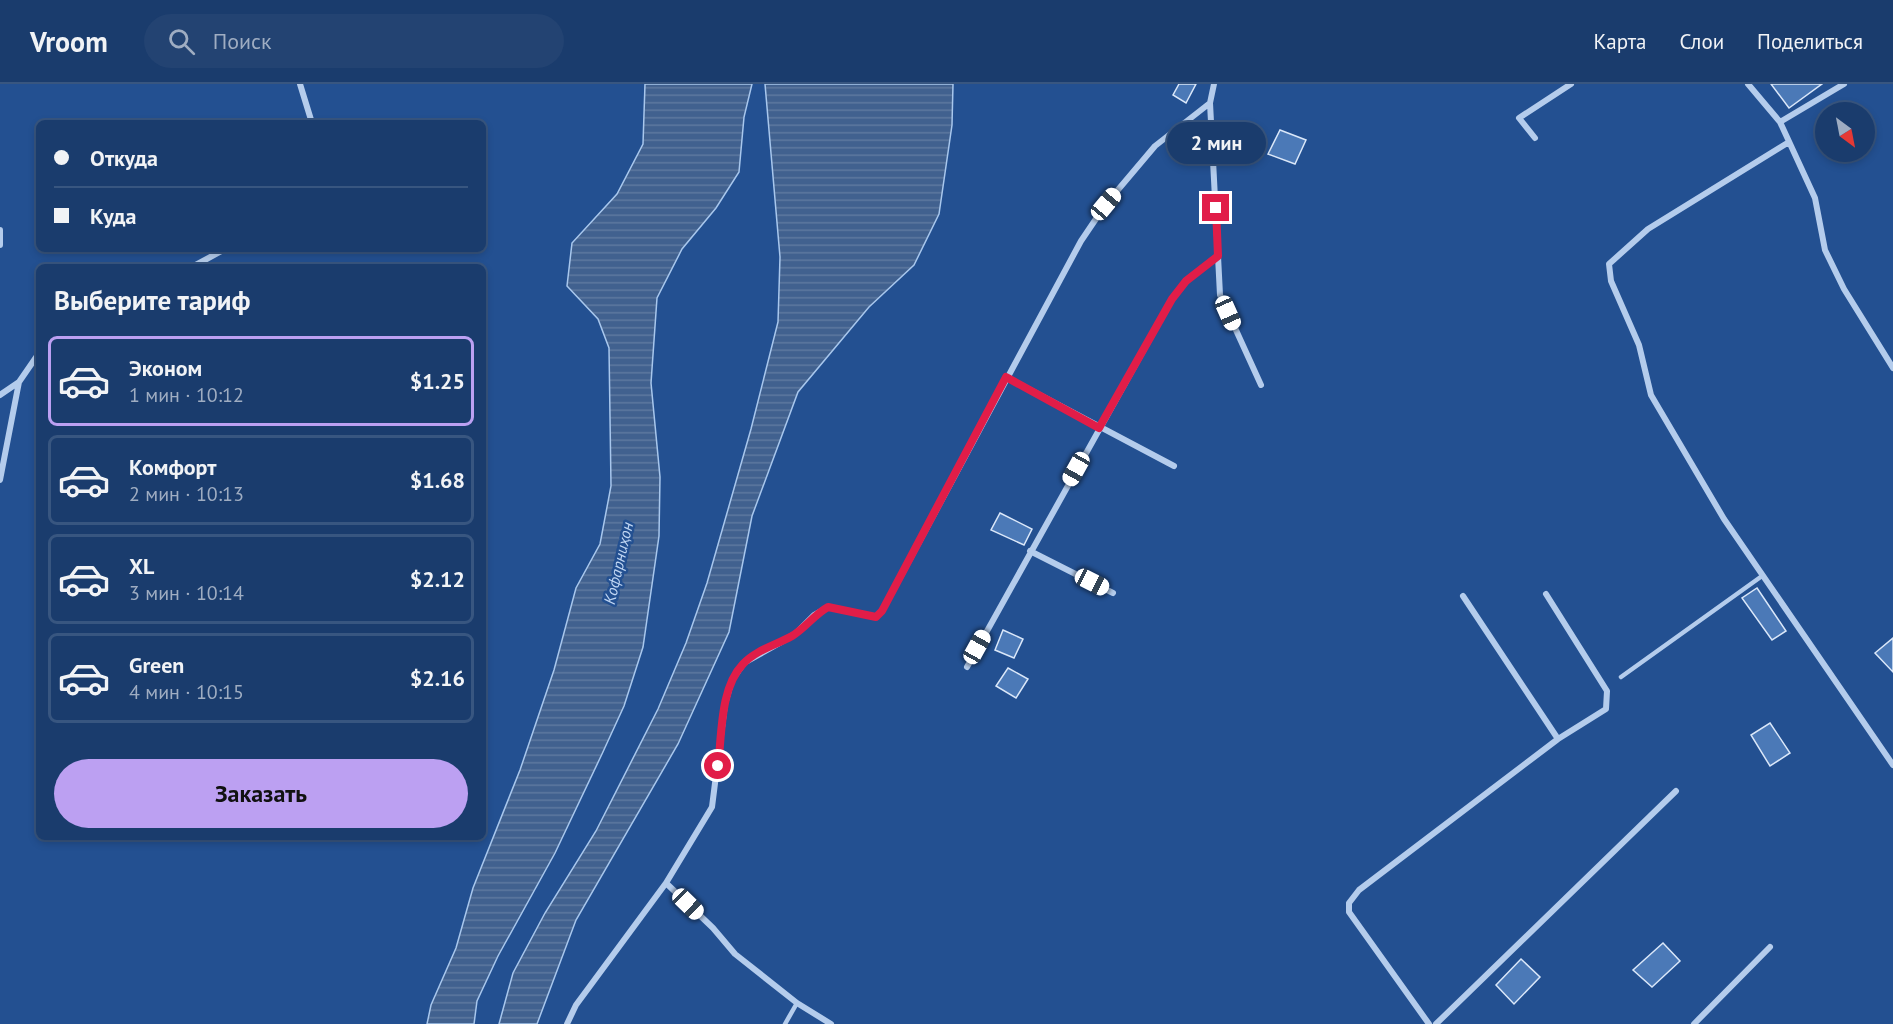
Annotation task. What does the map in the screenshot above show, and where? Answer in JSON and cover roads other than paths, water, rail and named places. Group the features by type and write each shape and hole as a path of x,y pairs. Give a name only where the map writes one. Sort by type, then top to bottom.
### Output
{"street":[{"path":"300,84 311,120"},
{"path":"1214,84 1210,103 1220,295 1261,385"},
{"path":"1535,138 1519,118 1571,84"},
{"path":"1749,84 1780,122 1815,198 1826,250 1844,289 1893,368"},
{"path":"1780,122 1844,84"},
{"path":"567,1024 576,1005 666,883 712,807 725,704 732,680 744,663 794,635 814,615 828,607 876,617 882,611 1080,241 1106,204 1155,146 1210,103"},
{"path":"1789,142 1648,229 1609,264 1611,281 1639,345 1651,395 1718,510 1893,765"},
{"path":"0,230 0,245"},
{"path":"198,264 220,252"},
{"path":"967,667 1172,299 1186,281 1218,256"},
{"path":"0,395 19,382 36,357"},
{"path":"1006,377 1174,466"},
{"path":"0,480 19,382"},
{"path":"1030,551 1113,592"},
{"path":"1429,1024 1349,912 1351,897 1558,739 1595,718 1606,709 1607,691 1546,594"},
{"path":"1463,596 1558,739"},
{"path":"1436,1024 1676,791"},
{"path":"666,883 713,928 735,954 797,1003 831,1024"},
{"path":"1694,1024 1770,947"}],"lane":[{"path":"1620,677 1762,576"},
{"path":"785,1024 797,1003"}],"water":[{"name":"Кофарниҳон","path":"645,84 752,84 744,117 739,172 716,208 682,249 657,298 651,383 660,477 659,536 643,647 624,706 555,853 498,956 477,1001 474,1024 427,1024 431,1005 456,948 473,888 520,770 554,670 576,588 600,544 611,486 609,348 598,319 567,286 572,243 617,194 643,144"},
{"path":"765,84 953,84 952,125 939,214 914,265 869,307 798,392 752,516 729,632 678,744 576,920 537,1024 499,1024 513,973 545,913 596,831 658,709 686,643 707,583 751,429 778,322 780,257"}]}
